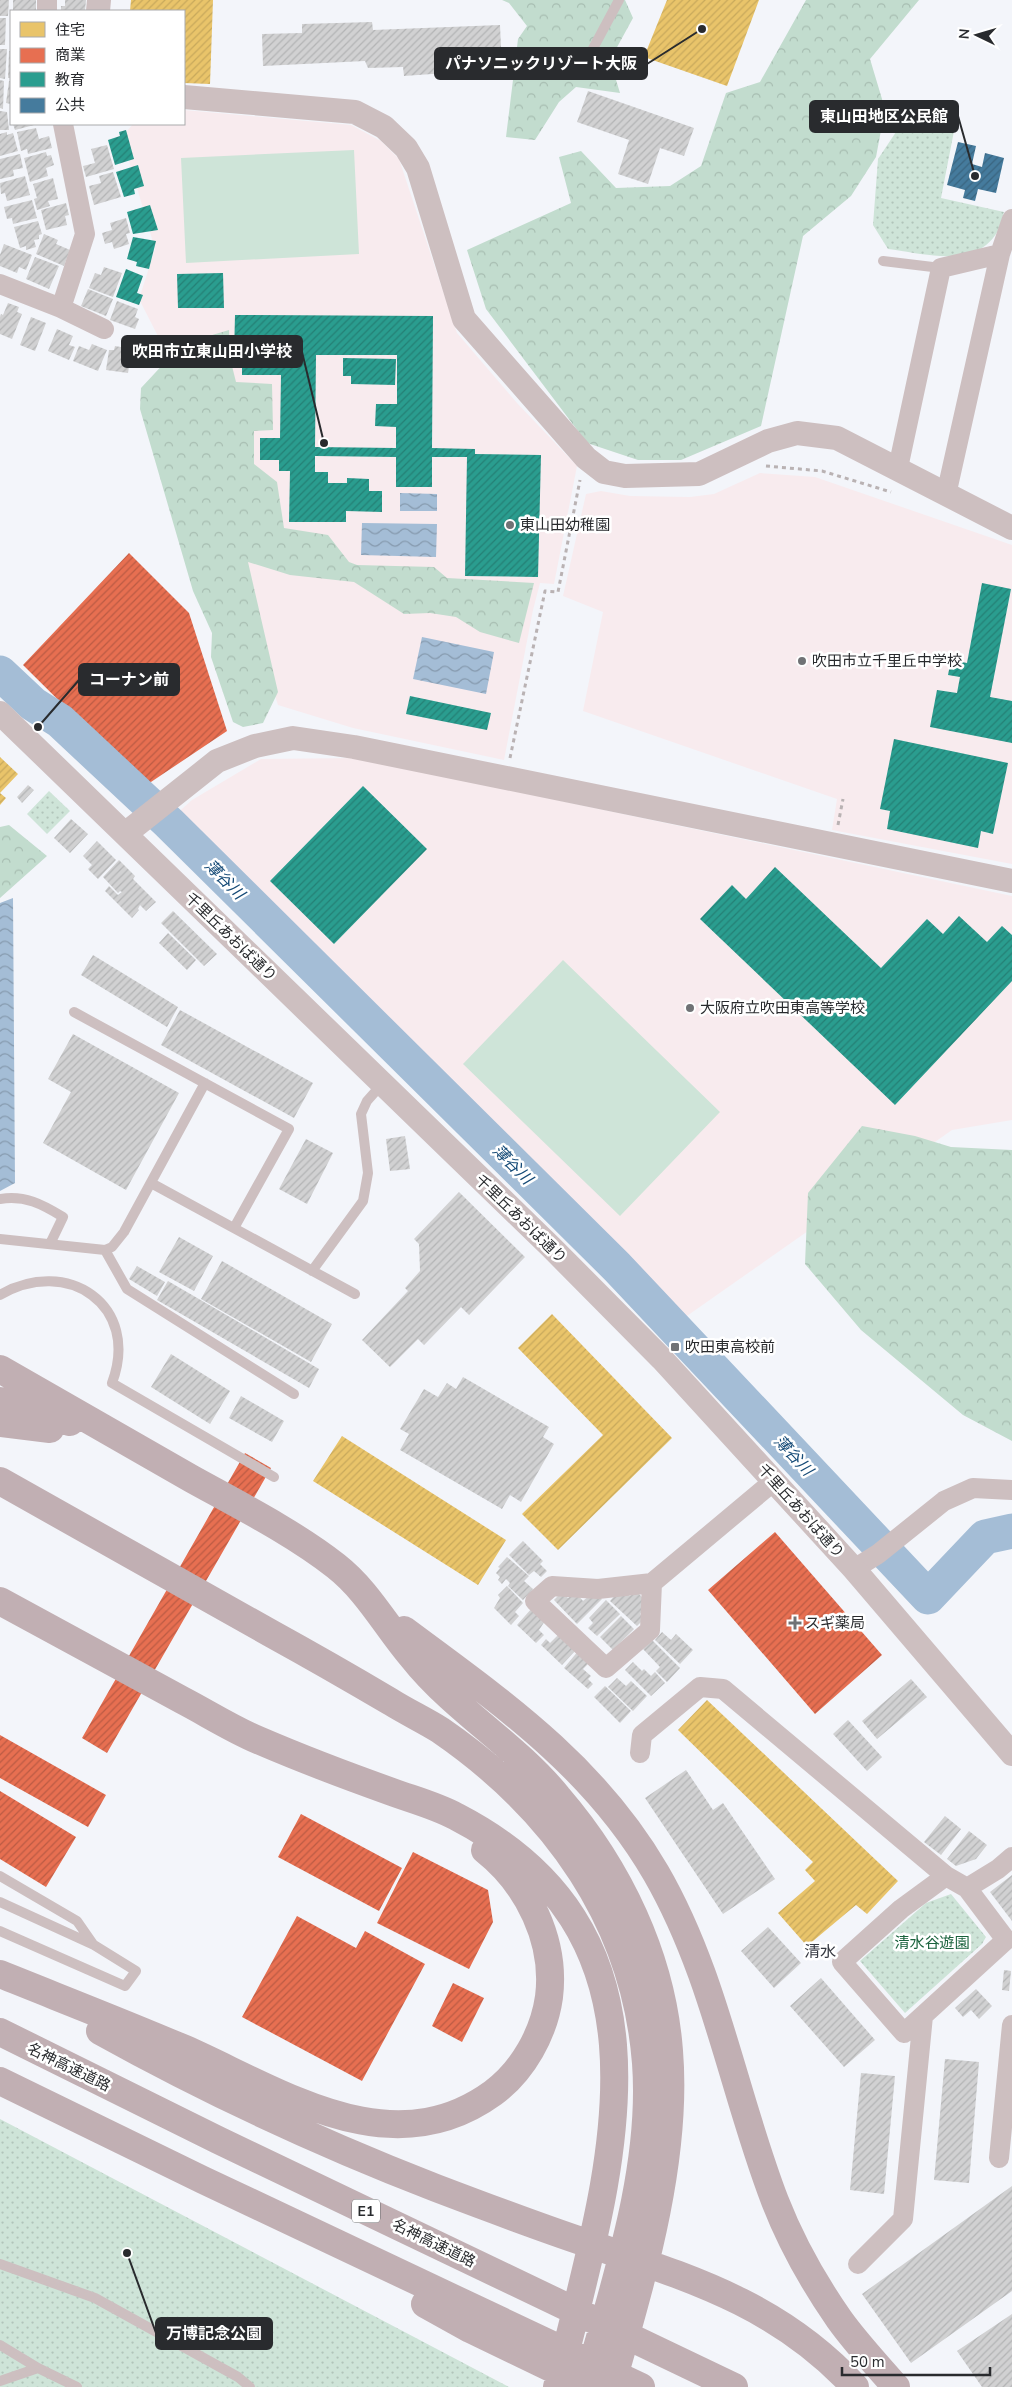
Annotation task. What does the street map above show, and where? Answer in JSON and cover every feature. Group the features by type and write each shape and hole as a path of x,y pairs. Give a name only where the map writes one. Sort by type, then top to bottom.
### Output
{"highway":[{"path":"0,1369 125,1442 232,1501 316,1552 356,1584 412,1657 429,1676 536,1772 557,1795 607,1864 628,1901 652,1965 661,2000 669,2052 670,2078 666,2145 659,2196 625,2293 586,2387"},
{"path":"0,1401 100,1431 125,1442"},
{"path":"0,1423 90,1434 125,1442"},
{"path":"0,1481 440,1731 498,1776 529,1804 574,1858 608,1921 633,1992 646,2063 646,2093 641,2160 631,2220 625,2293 612,2387"},
{"path":"0,1601 256,1739 455,1816 518,1856 549,1885 562,1902 594,1959 601,1978 611,2020 616,2089 609,2153 583,2279 557,2387"},
{"path":"376,1610 540,1734 601,1795 641,1850 679,1917 702,1970 760,2160 793,2240 840,2320 896,2387"},
{"path":"0,1975 185,2049 287,2097 338,2115 386,2124 411,2125 436,2121 474,2105 499,2088 516,2071 539,2032 549,1997 550,1980 549,1961 540,1925 526,1894 506,1868 486,1851 355,1778"},
{"path":"0,1975 144,2055 238,2103 333,2146 549,2231 694,2280 760,2310 821,2354 855,2387"},
{"name":"名神高速道路","path":"0,2032 218,2140 734,2387"},
{"path":"0,2081 203,2180 641,2387"},
{"path":"203,2180 470,2329 591,2387"}],"street":[{"path":"185,97 355,112 384,127 406,148 418,168 464,319 586,458 604,472 625,476 699,474 768,441 797,432 837,438 1012,528"},
{"path":"61,308 85,234 63,125"},
{"path":"946,495 1000,254 1012,219"},
{"path":"898,468 941,268 1000,254"},
{"path":"0,284 61,308 104,329"},
{"name":"千里丘あおば通り","path":"0,713 383,1083 641,1338 774,1480 854,1569 1012,1754"},
{"path":"125,834 142,818 217,761 255,746 292,738 364,749 1012,881"},
{"path":"652,1583 650,1630 606,1668 535,1601 552,1586 598,1589 652,1583 774,1480"},
{"path":"854,1569 878,1554 944,1502 973,1488 1012,1490"},
{"path":"640,1752 642,1735 700,1686 723,1688 946,1876 967,1888 1009,1943 904,2033 842,1962 901,1910 946,1876"},
{"path":"967,1888 998,1869 1012,1856"},
{"path":"858,2264 903,2219 923,2016"},
{"path":"999,2158 1012,2025"}],"lane":[{"path":"589,56 618,0"},
{"path":"883,261 941,268"},
{"path":"74,1012 289,1129 234,1228"},
{"path":"0,1239 105,1250 112,1247 124,1232 205,1083"},
{"path":"312,1271 362,1201 368,1172 361,1114 367,1101 383,1083"},
{"path":"151,1183 355,1294"},
{"path":"0,1199 9,1198 37,1202 63,1216 50,1244"},
{"path":"105,1250 127,1289 294,1394"},
{"path":"0,1295 25,1283 37,1281 66,1284 91,1294 102,1302 110,1314 119,1339 118,1367 112,1383 274,1477"},
{"path":"0,1876 77,1921 94,1945"},
{"path":"0,1902 94,1945 136,1971 125,1986 0,1931"},
{"path":"0,2264 95,2298 238,2377 250,2387"},
{"path":"0,2345 38,2368 77,2387"},
{"path":"0,2380 38,2368"}],"path":[{"path":"760,466 822,471 893,492"},
{"path":"509,767 545,590 558,592 581,476"},
{"path":"579,484 589,486"},
{"path":"836,833 843,799"}],"shaded area":[{"path":"185,110 351,125 381,141 399,159 457,333 517,403 577,466 554,584 540,583 533,610 504,760 353,728 278,705 162,344 139,299 155,249 122,137 132,125 185,125"},
{"name":"吹田市立千里丘中学校","path":"760,473 815,477 1012,545 1012,864 832,830 837,799 583,711 603,612 563,596 586,494 601,491 630,496 690,497 714,494"},
{"name":"大阪府立吹田東高等学校","path":"357,758 1012,896 1012,1120 952,1130 684,1318 173,817 192,800 261,759"}],"green space":[{"path":"502,0 625,0 633,18 610,60 620,93 576,87 559,102 535,140 506,137 518,39 527,26 509,3"},
{"path":"806,0 919,0 870,59 885,109 876,157 851,196 803,236 761,426 681,460 638,460 587,443 486,309 467,250 571,203 559,157 581,151 616,188 670,186 701,166 726,93 760,82"},
{"path":"904,120 954,131 941,198 1004,212 996,234 986,245 974,252 946,256 888,249 873,225 878,159"},
{"path":"354,150 359,254 186,263 181,158"},
{"path":"229,330 230,358 236,382 272,384 273,430 254,431 254,464 277,482 284,528 328,535 349,562 357,565 434,567 447,578 534,583 519,643 480,632 456,617 430,613 404,614 354,582 290,575 248,562 278,692 263,723 243,727 233,722 211,657 212,633 193,591 140,409 141,388 182,344"},
{"path":"49,791 70,811 47,834 27,814"},
{"path":"9,825 47,856 0,898 0,827"},
{"path":"563,960 720,1112 620,1216 463,1064"},
{"path":"862,1126 915,1136 951,1147 1012,1150 1012,1441 963,1415 861,1330 805,1264 808,1193"},
{"name":"清水谷遊園","path":"951,1894 986,1937 982,1944 905,2013 860,1961 926,1903"},
{"path":"0,2119 509,2387 0,2387"}],"water":[{"path":"400,493 437,494 437,511 400,511"},
{"path":"362,523 437,524 436,557 361,555"},
{"path":"422,637 494,652 486,694 413,679"},
{"path":"13,898 15,1183 0,1191 0,903"}],"building: 住宅":[{"path":"131,0 213,0 210,84 185,83 185,10 130,10"},
{"path":"667,0 759,0 727,86 644,57"},
{"path":"0,757 18,774 0,793"},
{"path":"0,793 6,798 0,805"},
{"path":"552,1314 672,1438 558,1550 522,1514 603,1435 518,1348"},
{"path":"342,1436 506,1540 478,1585 313,1481"},
{"path":"707,1700 898,1881 867,1914 856,1905 807,1946 778,1913 815,1881 805,1870 813,1862 678,1730"}],"building: 商業":[{"path":"129,553 189,613 227,731 145,786 23,665"},
{"path":"245,1453 271,1468 107,1753 82,1738"},
{"name":"スギ薬局","path":"775,1532 882,1655 815,1714 708,1590"},
{"path":"0,1735 106,1795 88,1827 0,1778"},
{"path":"0,1791 76,1837 46,1887 0,1859"},
{"path":"301,1814 402,1868 379,1911 278,1857"},
{"path":"413,1852 488,1890 493,1922 469,1969 377,1923"},
{"path":"297,1916 356,1948 365,1931 425,1964 362,2081 242,2017"},
{"path":"453,1983 484,1998 462,2042 432,2026"}],"building: 教育":[{"path":"126,130 134,159 115,165 108,140 120,136 119,132"},
{"path":"138,165 144,186 134,189 135,194 124,197 116,172"},
{"path":"150,205 158,230 133,234 127,212"},
{"path":"133,237 156,241 149,269 136,266 137,262 127,259"},
{"path":"126,269 143,276 137,293 143,295 139,305 116,297"},
{"path":"223,273 224,308 178,308 177,274"},
{"path":"235,315 433,316 432,448 475,449 475,454 541,455 538,577 465,576 467,457 432,457 432,487 396,487 396,457 315,456 315,472 328,472 328,483 347,483 347,478 369,479 369,491 382,491 382,512 346,511 346,522 289,522 290,471 279,471 279,460 260,460 260,438 280,438 281,375 242,375 242,355 234,355","holes":["316,355 397,355 397,404 376,404 375,426 396,427 396,448 315,447"]},
{"path":"343,358 396,359 395,385 351,384 351,376 343,376"},
{"path":"982,583 1011,589 990,697 1012,701 1012,743 930,727 937,690 957,693 960,677 948,675 951,660 967,663"},
{"path":"410,696 491,713 487,730 406,714"},
{"path":"894,739 1008,763 993,834 981,831 978,848 887,829 890,811 880,809"},
{"path":"363,786 427,849 334,944 270,881"},
{"path":"775,867 881,968 927,919 943,934 959,916 987,942 1002,926 1012,935 1012,981 895,1105 700,919 732,885 746,899"}],"building: 公共":[{"path":"958,142 976,146 972,164 982,167 985,153 1004,158 996,193 978,189 975,201 963,198 965,190 947,185"}],"building: その他":[{"path":"0,0 9,0 8,16 0,16"},
{"path":"13,0 36,0 36,10 13,10"},
{"path":"65,0 86,0 85,10 61,10 61,6 65,6"},
{"path":"0,18 6,18 5,45 0,45"},
{"path":"372,22 373,30 500,25 502,69 404,76 403,67 368,68 365,61 263,66 262,34 302,33 302,24"},
{"path":"0,49 7,49 5,79 0,78"},
{"path":"9,51 10,51 10,78 8,78"},
{"path":"0,80 4,81 3,109 0,108"},
{"path":"9,81 10,81 10,104 6,103"},
{"path":"588,91 694,128 684,156 660,148 648,184 618,174 629,140 577,122"},
{"path":"0,111 7,112 9,130 0,130"},
{"path":"13,125 34,125 15,130"},
{"path":"36,128 39,139 49,136 52,148 28,154 27,149 21,151 17,132"},
{"path":"7,132 7,135 13,133 18,151 0,156 0,134"},
{"path":"107,145 114,169 86,177 83,166 95,163 91,149"},
{"path":"46,152 47,156 51,155 54,165 46,168 48,176 30,182 24,158"},
{"path":"20,154 23,168 13,170 14,176 0,179 0,159"},
{"path":"113,172 121,197 94,205 89,186 101,183 99,176"},
{"path":"25,176 30,195 7,201 5,193 1,194 0,183"},
{"path":"53,178 58,199 48,201 50,206 37,210 34,199 37,198 33,184"},
{"path":"32,200 37,218 13,224 12,218 7,219 4,207"},
{"path":"66,203 69,215 65,216 67,225 46,230 41,210"},
{"path":"126,218 130,233 126,234 129,244 114,249 112,242 105,244 102,233 112,230 110,223"},
{"path":"38,221 42,234 39,235 39,239 34,240 36,247 26,250 26,246 20,248 14,227"},
{"path":"44,234 58,240 56,244 70,250 64,266 36,254"},
{"path":"4,244 32,255 26,270 19,267 17,273 0,266 0,255"},
{"path":"35,257 59,266 49,289 26,279"},
{"path":"104,267 122,273 113,297 89,288 95,273 101,275"},
{"path":"88,289 113,299 106,316 81,306"},
{"path":"117,301 138,309 135,317 139,319 135,329 110,320"},
{"path":"8,303 19,307 17,312 22,314 12,339 0,334 0,317 1,314 3,315"},
{"path":"31,317 46,323 35,351 20,345"},
{"path":"57,329 73,336 69,345 75,347 69,360 48,351"},
{"path":"92,344 107,350 98,371 73,361 79,346 89,350"},
{"path":"115,346 132,349 128,373 106,370 109,350 114,350"},
{"path":"28,785 34,790 22,803 17,797"},
{"path":"71,819 88,834 70,853 54,838"},
{"path":"97,841 116,860 98,879 88,869 92,865 83,856"},
{"path":"119,860 135,876 133,879 156,902 146,911 140,905 139,910 132,918 105,891 109,886 118,895 122,892 118,893 103,877"},
{"path":"173,911 217,954 204,966 161,923"},
{"path":"168,933 196,960 187,970 159,943"},
{"path":"93,955 178,1007 167,1027 81,975"},
{"path":"180,1010 313,1083 294,1118 161,1045"},
{"path":"73,1034 179,1093 126,1190 43,1143 71,1092 48,1079"},
{"path":"405,1136 410,1169 390,1171 386,1139"},
{"path":"306,1139 333,1153 307,1204 279,1189"},
{"path":"459,1192 525,1257 469,1315 461,1307 424,1345 418,1339 390,1367 362,1340 408,1291 405,1288 420,1271 419,1244 414,1239"},
{"path":"179,1237 213,1256 194,1291 159,1272"},
{"path":"222,1261 332,1324 311,1362 201,1299"},
{"path":"137,1266 165,1282 157,1296 129,1279"},
{"path":"168,1281 319,1369 309,1388 157,1300"},
{"path":"171,1354 230,1391 210,1424 151,1387"},
{"path":"463,1377 549,1427 543,1437 554,1444 521,1502 510,1495 502,1509 400,1450 409,1434 400,1429 424,1389 438,1397 447,1383 456,1389"},
{"path":"241,1396 284,1421 272,1442 229,1418"},
{"path":"523,1541 543,1561 540,1564 547,1571 541,1577 534,1571 529,1575 509,1555"},
{"path":"507,1557 529,1576 524,1581 533,1589 523,1600 508,1586 510,1583 506,1579 502,1584 498,1580 500,1577 496,1573 500,1568 498,1567"},
{"path":"507,1586 523,1603 515,1612 519,1616 511,1625 494,1608 500,1598 498,1595"},
{"path":"635,1590 645,1600 646,1608 640,1614 645,1618 637,1626 610,1601 619,1591 624,1591 630,1596"},
{"path":"562,1592 568,1598 577,1594 583,1601 590,1595 598,1595 602,1599 577,1624 554,1600"},
{"path":"606,1600 620,1614 597,1636 588,1628 593,1623 589,1618"},
{"path":"532,1608 545,1621 539,1630 544,1635 536,1643 517,1625"},
{"path":"621,1616 634,1629 613,1650 600,1637"},
{"path":"662,1632 671,1640 676,1634 693,1650 680,1664 655,1640"},
{"path":"559,1634 576,1650 562,1665 541,1645 546,1639 550,1643"},
{"path":"652,1640 680,1668 667,1682 656,1671 660,1667 643,1649"},
{"path":"579,1650 591,1661 583,1669 591,1676 588,1679 593,1684 588,1689 564,1668"},
{"path":"633,1662 642,1671 644,1669 651,1676 655,1672 665,1683 651,1696 625,1670"},
{"path":"617,1678 626,1686 631,1681 647,1696 633,1711 608,1687"},
{"path":"911,1679 927,1697 877,1739 862,1721"},
{"path":"605,1686 631,1711 620,1723 594,1697"},
{"path":"848,1720 882,1757 867,1771 833,1734"},
{"path":"686,1770 713,1810 723,1803 775,1879 723,1914 645,1798"},
{"path":"945,1816 961,1829 941,1855 924,1842"},
{"path":"969,1831 987,1845 976,1859 956,1866 947,1859"},
{"path":"1012,1875 1012,1921 990,1892"},
{"path":"768,1927 801,1963 774,1988 741,1951"},
{"path":"1004,1970 1011,1971 1009,1991 1002,1990"},
{"path":"821,1978 875,2040 844,2067 790,2006"},
{"path":"976,1989 992,2006 979,2019 971,2010 963,2017 955,2008"},
{"path":"945,2059 979,2062 969,2183 934,2180"},
{"path":"861,2073 895,2076 884,2194 850,2190"},
{"path":"1012,2186 1012,2291 911,2363 862,2294"},
{"path":"1012,2314 1012,2387 982,2387 957,2351"}],"waterway":[{"name":"薄谷川","path":"0,673 33,704 60,721 169,823 617,1267 928,1597 985,1537 1012,1531"}],"place":[{"name":"パナソニックリゾート大阪","path":"702,29"},
{"name":"東山田地区公民館","path":"975,176"},
{"name":"吹田市立東山田小学校","path":"324,443"},
{"name":"東山田幼稚園","path":"510,525"},
{"name":"吹田市立千里丘中学校","path":"802,661"},
{"name":"コーナン前","path":"38,727"},
{"name":"大阪府立吹田東高等学校","path":"690,1008"},
{"name":"吹田東高校前","path":"675,1347"},
{"name":"スギ薬局","path":"795,1623"},
{"name":"万博記念公園","path":"127,2253"}],"district":[{"name":"清水","path":"820,1951"}]}
